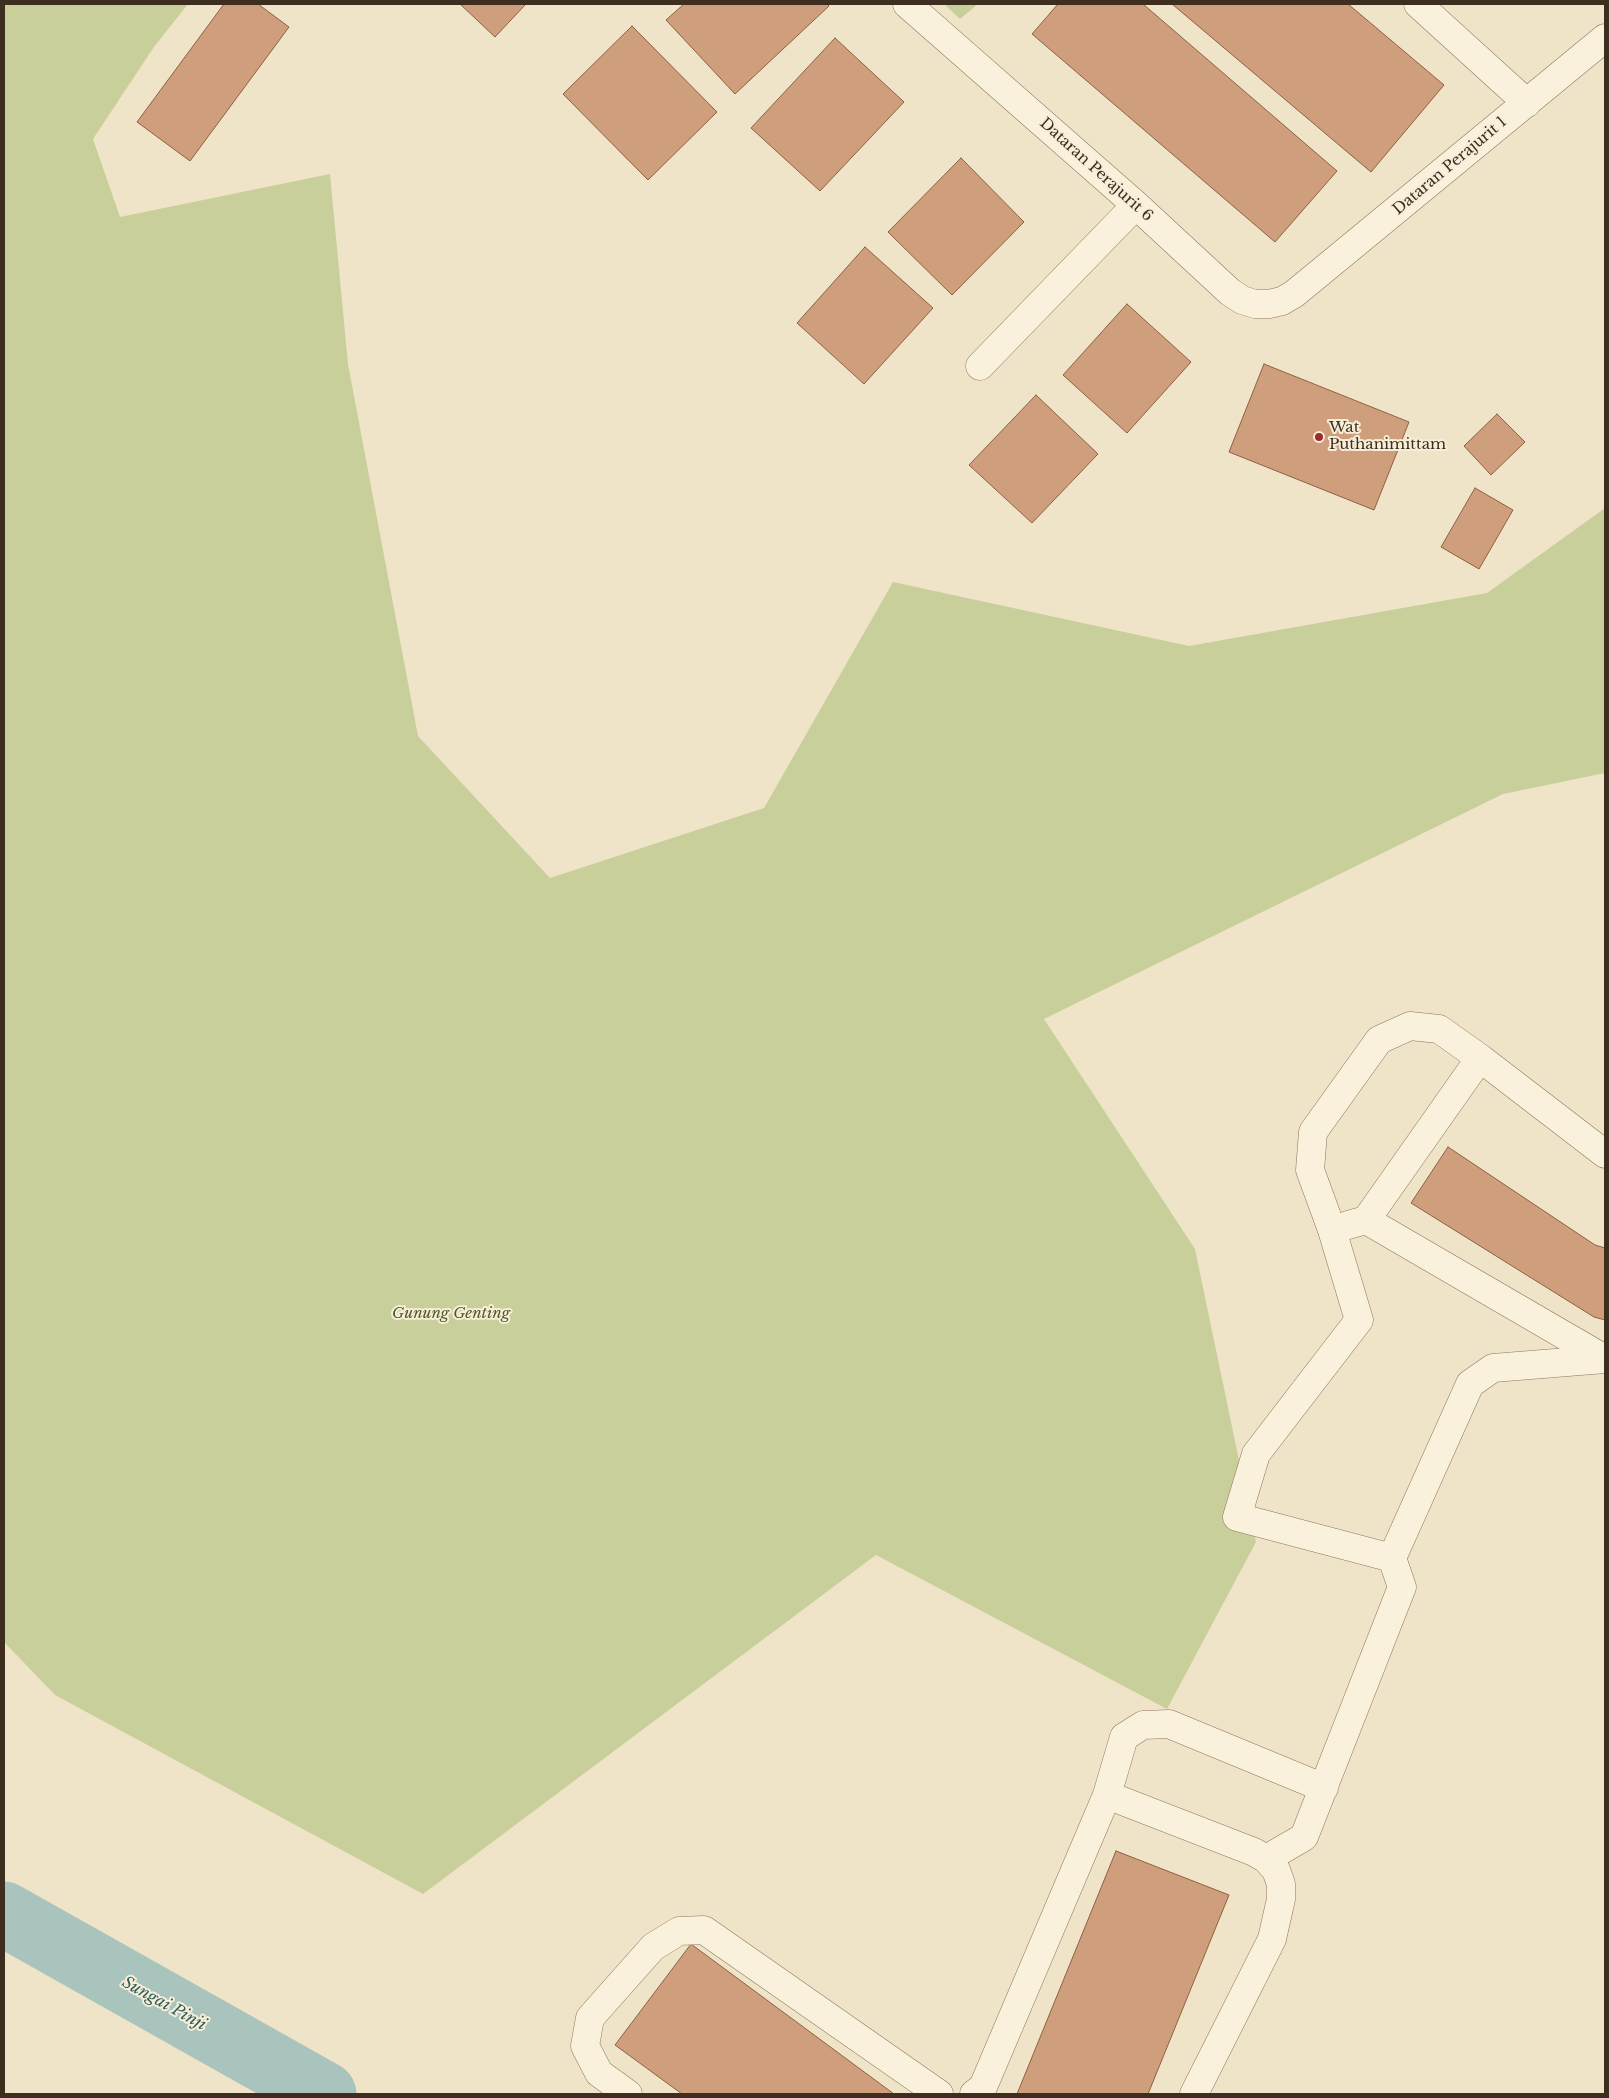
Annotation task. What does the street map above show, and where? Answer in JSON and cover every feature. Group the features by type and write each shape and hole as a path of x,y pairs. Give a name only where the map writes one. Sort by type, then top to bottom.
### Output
{"street":[{"name":"Dataran Perajurit 6","path":"907,4 1136,205 1230,292 1242,300 1255,304 1269,304 1282,301 1294,294"},
{"path":"1418,4 1527,102"},
{"name":"Dataran Perajurit 1","path":"1294,294 1605,38"},
{"path":"980,366 1136,205"},
{"path":"1392,1558 1236,1517 1256,1454 1359,1320 1332,1230 1310,1170 1313,1132 1379,1040 1410,1026 1439,1029 1605,1154"},
{"path":"1332,1230 1366,1220 1480,1058"},
{"path":"1366,1220 1605,1359"},
{"path":"1266,1859 1304,1837 1402,1587 1392,1558 1470,1384 1493,1368 1605,1359"},
{"path":"974,2094 983,2087 1108,1795 1124,1737 1142,1725 1170,1724 1324,1788"},
{"path":"1108,1795 1254,1852 1266,1859 1276,1870 1281,1884 1281,1899 1272,1939 1194,2094"},
{"path":"628,2094 599,2073 585,2046 590,2018 653,1947 679,1932 704,1930 939,2094"}],"green space":[{"name":"Gunung Genting","path":"4,4 188,4 154,47 93,139 120,217 330,174 348,364 418,736 550,878 764,808 893,582 1189,646 1487,593 1605,508 1605,773 1503,794 1044,1019 1195,1249 1256,1542 1167,1709 876,1555 423,1894 55,1695 4,1642"},
{"path":"944,4 978,4 960,19"}],"building":[{"path":"224,4 258,4 289,27 190,161 137,122"},
{"path":"460,4 526,4 495,37"},
{"path":"684,4 827,4 829,6 735,94 666,20"},
{"path":"1058,4 1143,4 1337,171 1275,242 1032,34"},
{"path":"1172,4 1348,4 1444,85 1371,172"},
{"path":"632,26 717,112 648,180 563,94"},
{"path":"835,38 904,102 820,191 751,128"},
{"path":"961,158 1024,222 952,295 888,232"},
{"path":"865,247 933,308 864,384 797,323"},
{"path":"1127,304 1191,362 1127,433 1063,375"},
{"name":"Wat Puthanimittam","path":"1264,364 1409,422 1374,510 1229,452"},
{"path":"1036,395 1098,454 1032,523 969,465"},
{"path":"1497,414 1525,442 1491,475 1464,446"},
{"path":"1475,488 1513,510 1479,569 1441,547"},
{"path":"1448,1147 1595,1245 1605,1248 1605,1320 1594,1317 1411,1203"},
{"path":"1116,1851 1229,1895 1148,2094 1017,2094"},
{"path":"691,1944 894,2094 682,2094 615,2045"}],"waterway":[{"name":"Sungai Pinji","path":"4,1914 324,2094"}],"place":[{"name":"Wat Puthanimittam","path":"1319,437"}]}
